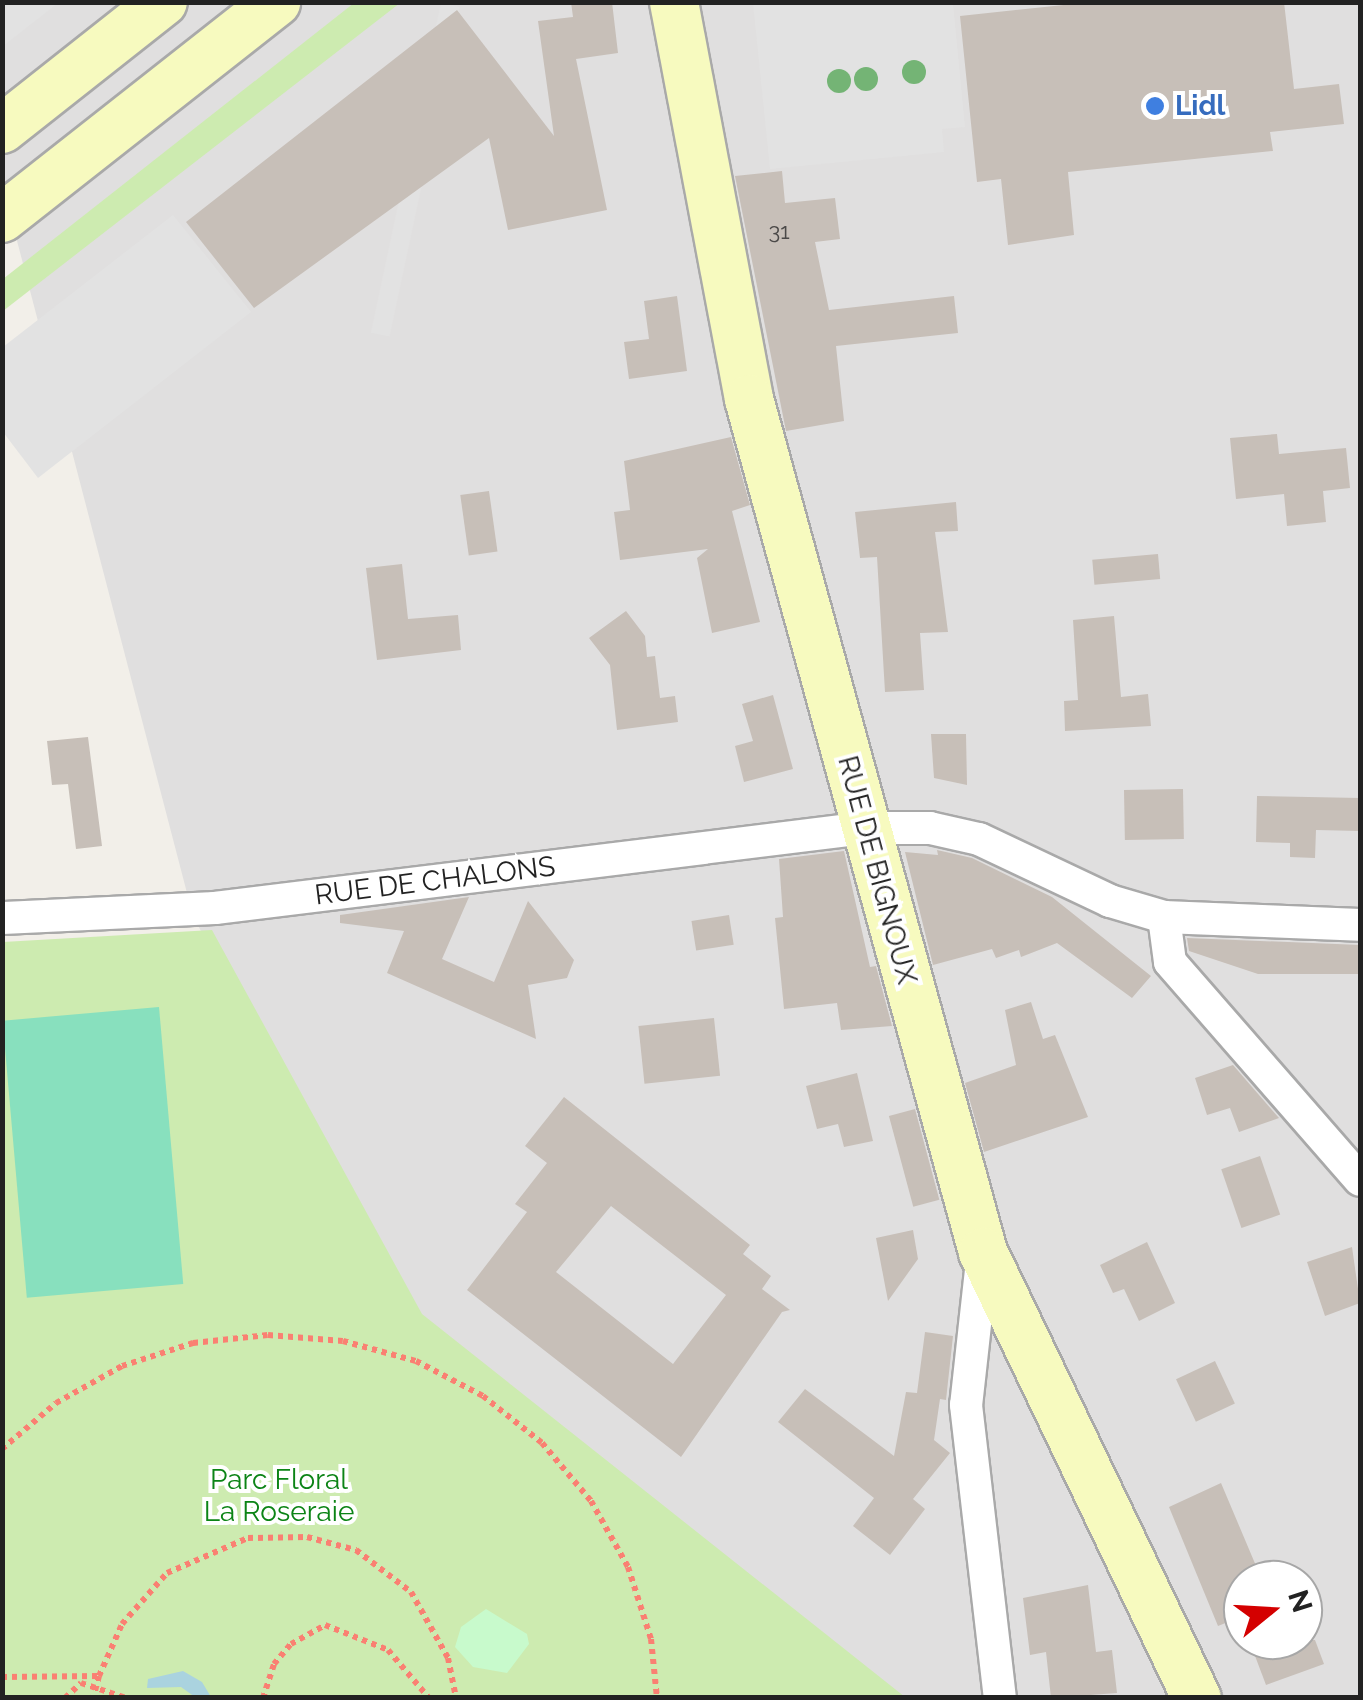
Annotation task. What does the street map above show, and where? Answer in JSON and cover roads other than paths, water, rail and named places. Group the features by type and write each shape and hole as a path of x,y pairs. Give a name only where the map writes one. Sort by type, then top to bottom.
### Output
{"street":[{"path":"2,130 163,2"},
{"path":"2,218 276,2"},
{"name":"RUE DE BIGNOUX","path":"674,2 749,399 984,1252 1196,1698"},
{"name":"RUE DE CHALONS","path":"2,918 215,908 866,828 930,828 979,839 1110,900 1164,917 1360,925"},
{"path":"1164,917 1170,962 1360,1180"},
{"path":"984,1252 966,1406 1000,1698"}],"water":[{"path":"183,1671 202,1682 211,1697 195,1697 181,1687 147,1688 148,1679"}],"place":[{"name":"Lidl","path":"1155,106"}],"park label":[{"name":"Parc Floral La Roseraie","path":"279,1496"}]}
